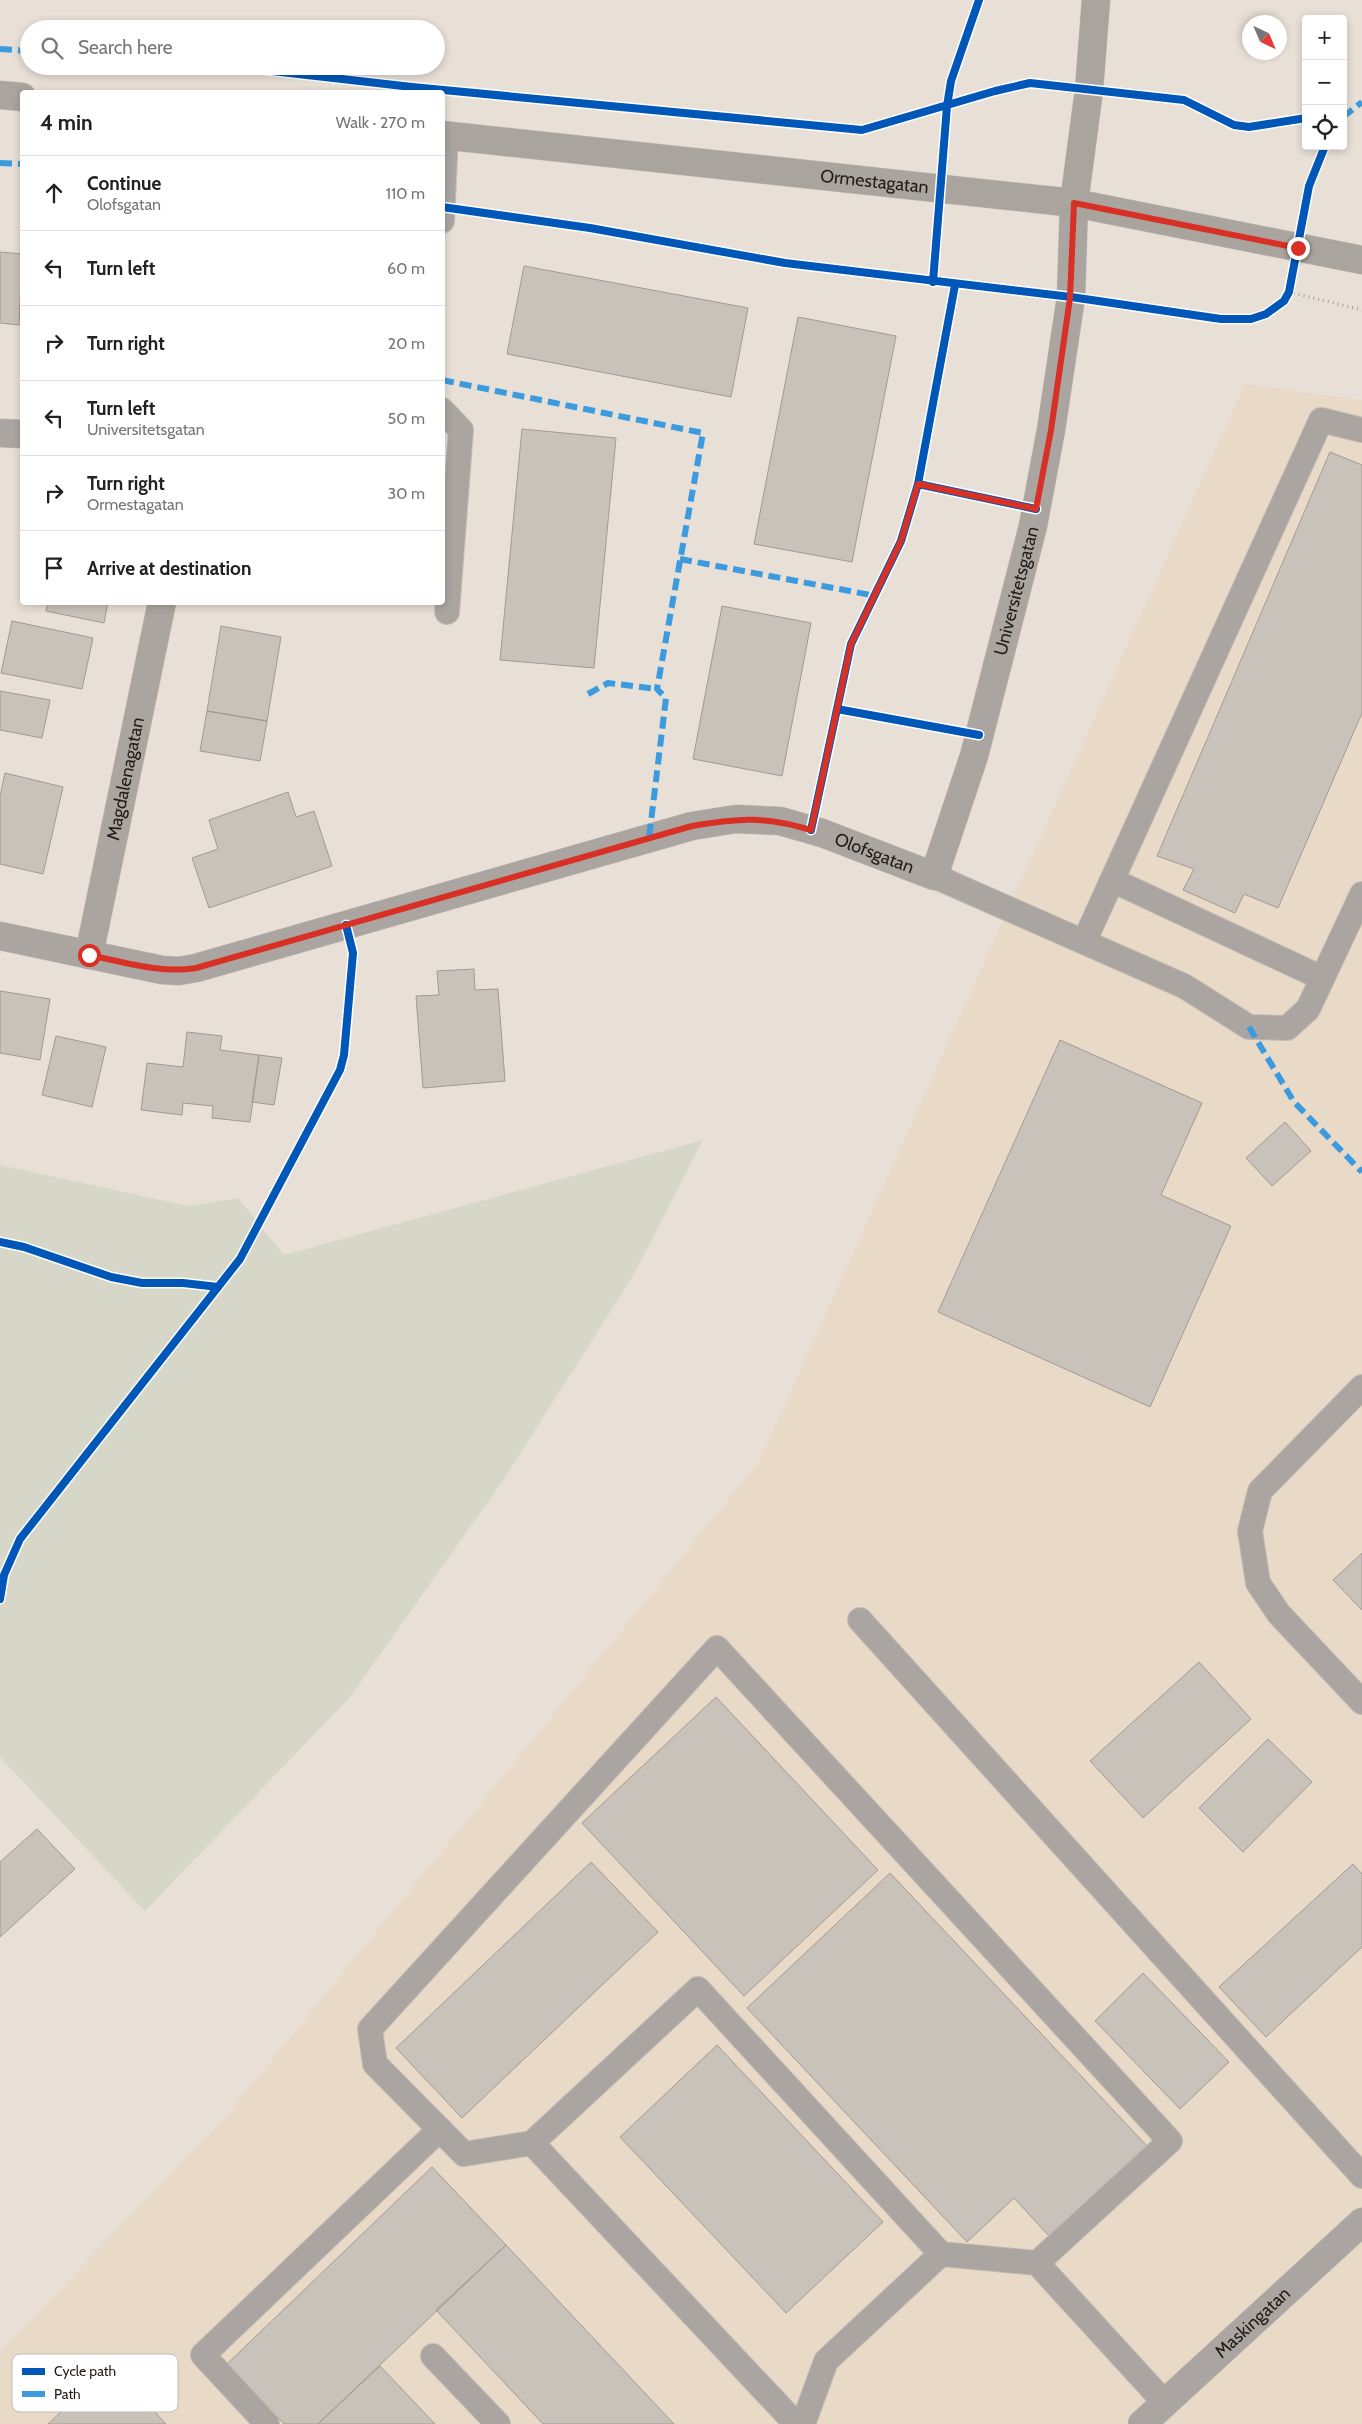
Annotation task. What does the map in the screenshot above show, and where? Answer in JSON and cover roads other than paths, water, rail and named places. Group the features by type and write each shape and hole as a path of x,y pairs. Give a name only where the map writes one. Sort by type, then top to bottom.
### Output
{"street":[{"name":"Universitetsgatan","path":"934,876 974,756 1033,526 1051,430 1070,298 1074,203 1089,90 1096,0"},
{"path":"0,95 20,97"},
{"name":"Ormestagatan","path":"445,135 1074,203 1362,260"},
{"path":"0,432 20,434"},
{"name":"Magdalenagatan","path":"89,955 161,605"},
{"name":"Olofsgatan","path":"0,936 162,970 179,971 196,968 675,831 736,818 780,821 811,830 934,876"},
{"name":"Maskingatan","path":"1142,2424 1362,2222"}],"lane":[{"path":"445,413 461,430 447,612"},
{"path":"1084,942 1321,420 1362,430"},
{"path":"934,876 1184,986 1249,1027 1287,1028 1308,1009 1362,894"},
{"path":"1112,880 1322,978"},
{"path":"1362,1387 1260,1491 1250,1532 1258,1583 1279,1614 1362,1702"},
{"path":"860,1620 1362,2176"},
{"path":"1037,2263 1170,2141 716,1648 370,2029 375,2064 464,2154 532,2143 698,1989 941,2254 1037,2263 1165,2403"},
{"path":"267,2424 204,2355 440,2130"},
{"path":"532,2143 796,2424"},
{"path":"803,2424 826,2361 941,2254"},
{"path":"433,2356 498,2424"}]}
